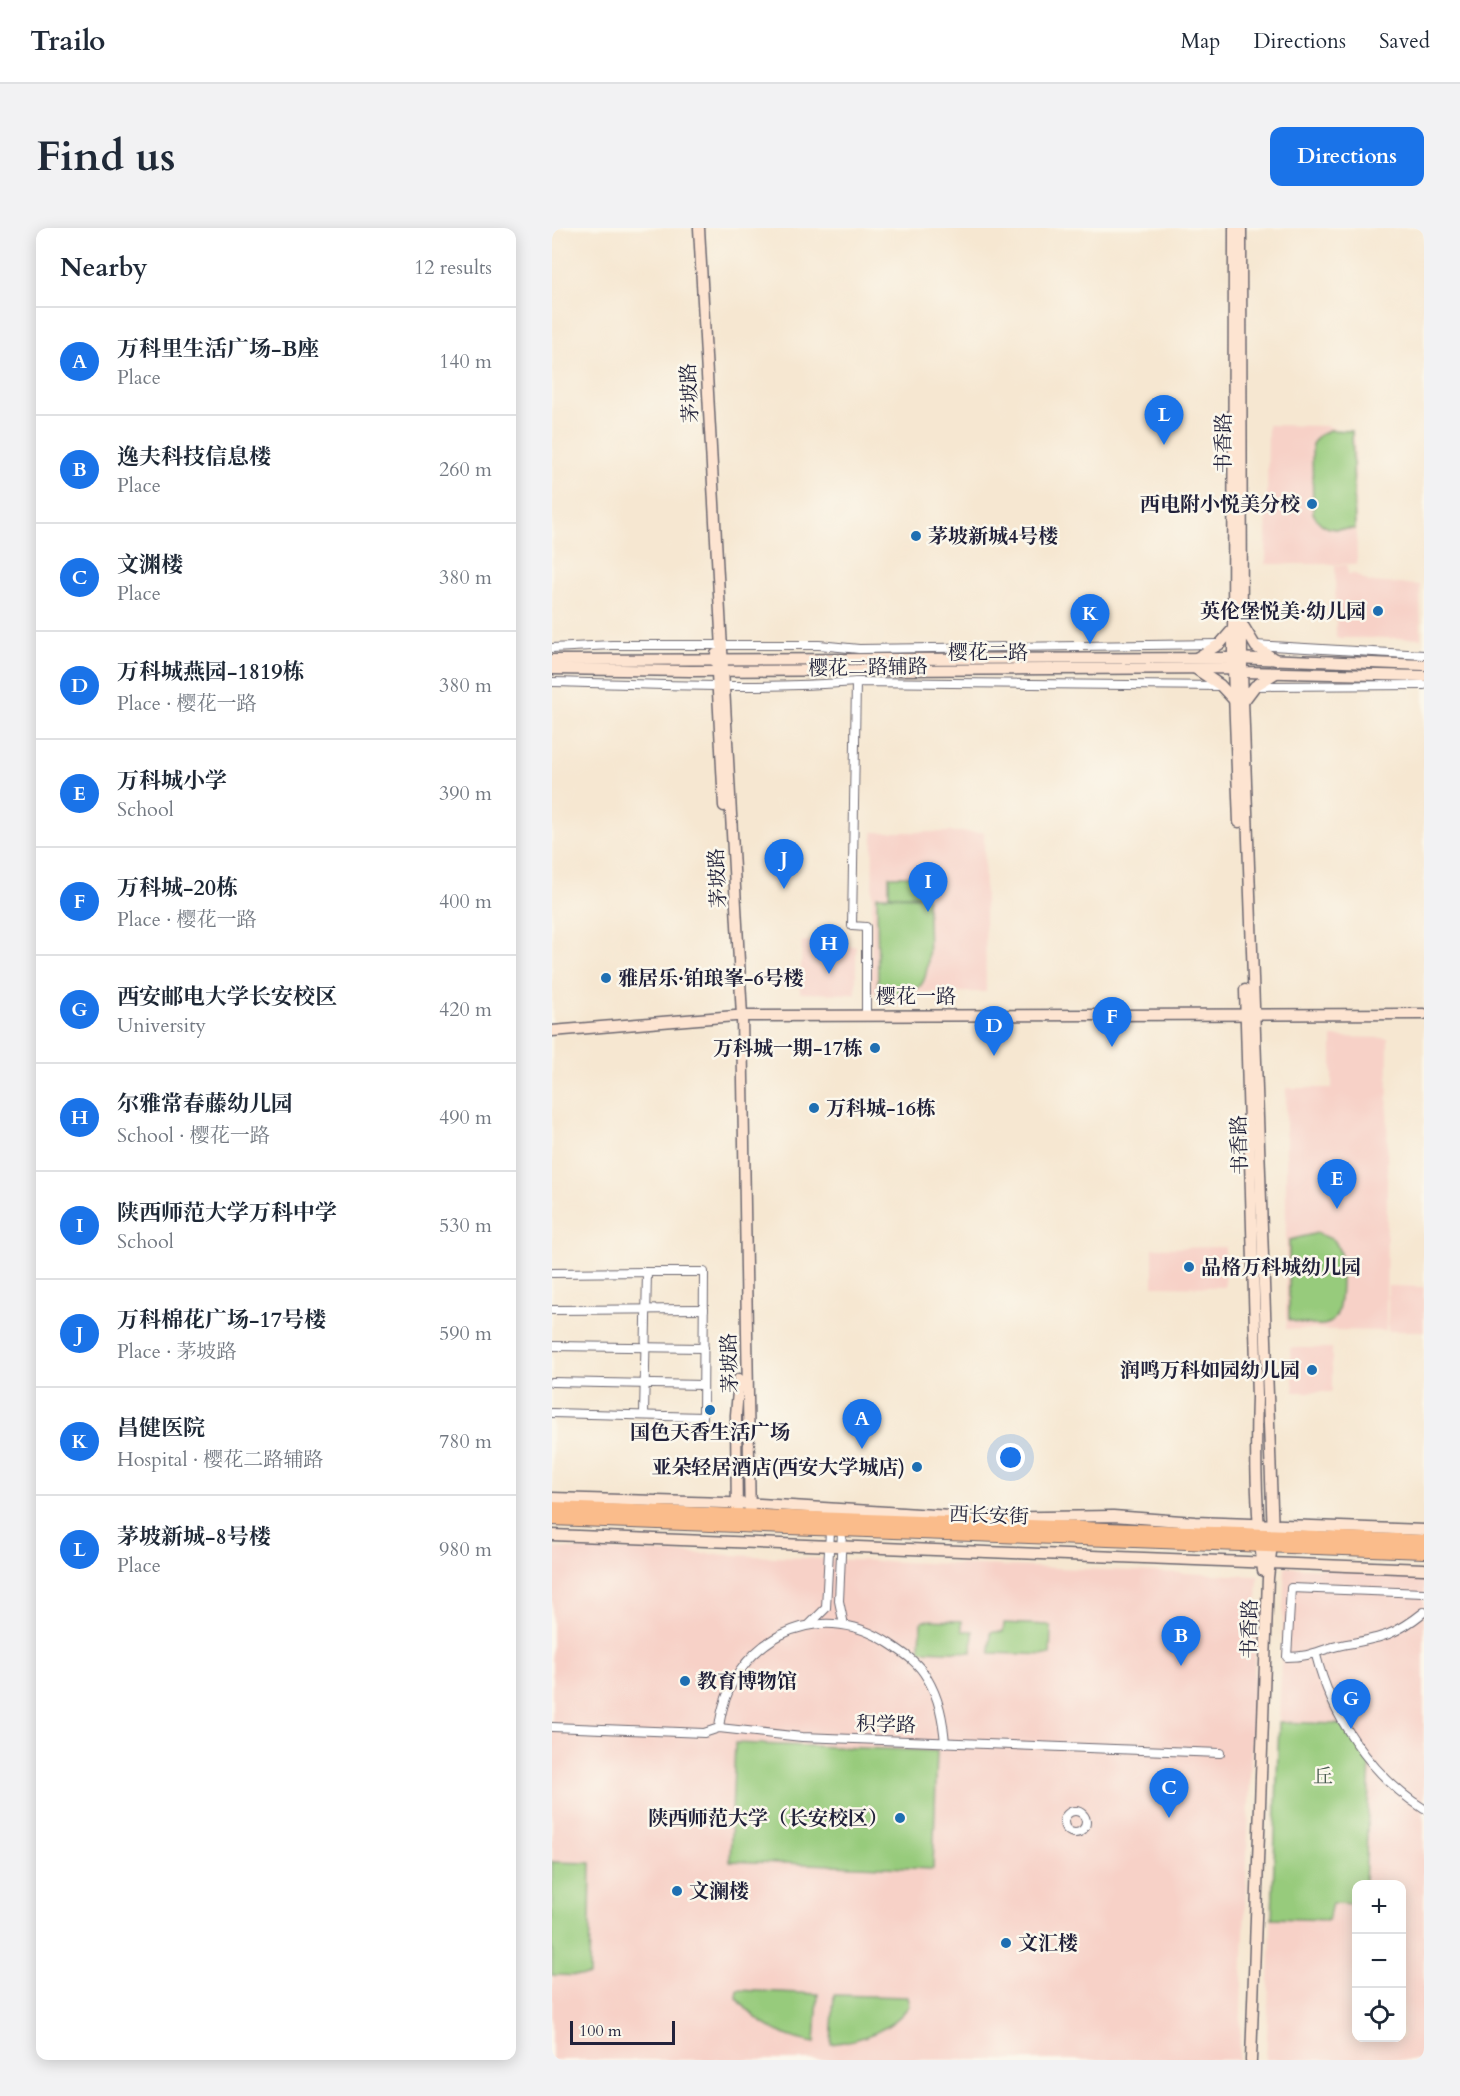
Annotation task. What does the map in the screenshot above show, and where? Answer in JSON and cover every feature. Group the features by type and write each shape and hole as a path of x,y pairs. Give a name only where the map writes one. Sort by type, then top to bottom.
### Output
{"main road":[{"name":"西长安街","path":"552,1509 1424,1541"},
{"name":"西长安街","path":"552,1519 743,1515 836,1531 1266,1535 1424,1552"}],"street":[{"name":"茅坡路","path":"692,228 719,645"},
{"name":"茅坡路","path":"699,228 739,1016 749,1477 743,1515"},
{"name":"书香路","path":"1234,228 1238,628"},
{"name":"书香路","path":"1241,228 1238,701 1266,1535 1251,2060"},
{"path":"1276,673 1255,686 1238,701 1195,663 1238,628 1255,645 1279,661"},
{"name":"樱花二路辅路","path":"552,648 819,645 859,649 1220,644"},
{"path":"1255,645 1424,655"},
{"name":"樱花二路","path":"552,660 720,666"},
{"name":"樱花二路","path":"552,669 1195,663 1238,665 1279,661 1424,665"},
{"name":"樱花二路","path":"1238,665 1276,673 1424,676"},
{"name":"樱花二路辅路","path":"552,682 626,686 820,685 856,682 1221,686"},
{"path":"856,682 852,926 866,927 866,1014"},
{"path":"1255,686 1424,685"},
{"name":"樱花一路","path":"552,1031 739,1016 1424,1014"},
{"name":"茅坡路","path":"739,1016 739,1390 736,1415 736,1477 743,1515"},
{"path":"644,1415 646,1272"},
{"path":"552,1273 704,1272 703,1417 552,1413"},
{"path":"552,1310 704,1309"},
{"path":"552,1346 704,1348"},
{"path":"552,1382 703,1385"},
{"path":"736,1477 749,1477"},
{"path":"552,1498 743,1515"},
{"path":"1266,1535 1424,1530"},
{"path":"719,1728 726,1694 742,1665 766,1643 793,1629 813,1623 826,1608 829,1544 836,1531"},
{"path":"836,1531 842,1545 839,1601 844,1625"},
{"path":"552,1535 1424,1569"},
{"name":"书香路","path":"1245,2060 1266,1564"},
{"path":"1424,1593 1291,1588 1287,1657 1316,1655 1341,1645 1387,1636 1424,1612"},
{"path":"793,1629 818,1624 844,1625 875,1634 915,1661 935,1692 941,1709 945,1743"},
{"path":"1316,1655 1326,1689 1352,1737 1378,1770 1424,1809"},
{"name":"积学路","path":"552,1727 704,1733 719,1728 802,1737 1220,1753"}],"shaded area":[{"name":"西电附小悦美分校","path":"1268,425 1328,426 1337,430 1353,430 1357,564 1266,564"},
{"name":"英伦堡悦美·幼儿园","path":"1335,565 1347,565 1348,574 1355,574 1369,582 1420,585 1421,638 1336,638"},
{"path":"873,832 984,832 986,992 871,993"},
{"path":"802,941 824,941 825,946 856,946 856,994 800,993"},
{"path":"1332,1037 1388,1038 1386,1331 1286,1329 1286,1088 1332,1088"},
{"name":"品格万科城幼儿园","path":"1225,1247 1225,1287 1153,1286 1153,1248"},
{"path":"1388,1286 1424,1287 1424,1331 1388,1331"},
{"name":"润鸣万科如园幼儿园","path":"1290,1348 1332,1348 1332,1392 1294,1392"},
{"name":"陕西师范大学（长安校区）","path":"552,1548 1258,1576 1239,2060 552,2060"},
{"path":"1285,1567 1424,1573 1424,2060 1266,2060"}],"green space":[{"path":"1329,430 1352,431 1355,529 1336,529 1325,526 1313,513 1312,444 1318,436"},
{"path":"889,876 922,876 922,895 889,895"},
{"path":"877,896 927,897 929,945 927,971 924,981 915,990 878,992"},
{"path":"1317,1233 1334,1240 1340,1254 1341,1269 1339,1307 1336,1316 1332,1321 1316,1325 1289,1320 1289,1240"},
{"path":"924,1620 962,1621 962,1631 973,1631 972,1652 920,1650 921,1623"},
{"path":"1004,1623 1048,1625 1051,1628 1050,1655 990,1653 991,1632 1003,1632"},
{"name":"丘","path":"1279,1722 1337,1724 1346,1728 1370,1761 1365,1880 1352,1880 1352,1904 1332,1903 1328,1920 1272,1918"},
{"path":"735,1743 937,1751 933,1869 730,1861"},
{"path":"552,1862 591,1863 589,1976 552,1975"},
{"path":"738,1990 818,1994 815,2043 792,2038 762,2022 737,1998"},
{"path":"834,1995 907,1997 909,2006 893,2022 874,2033 831,2044"}],"place":[{"name":"茅坡新城-8号楼","path":"1164,445"},
{"name":"西电附小悦美分校","path":"1312,504"},
{"name":"茅坡新城4号楼","path":"916,536"},
{"name":"英伦堡悦美·幼儿园","path":"1378,611"},
{"name":"昌健医院","path":"1090,644"},
{"name":"万科棉花广场-17号楼","path":"784,889"},
{"name":"陕西师范大学万科中学","path":"928,912"},
{"name":"尔雅常春藤幼儿园","path":"829,974"},
{"name":"雅居乐·铂琅峯-6号楼","path":"606,978"},
{"name":"万科城-20栋","path":"1112,1047"},
{"name":"万科城一期-17栋","path":"875,1048"},
{"name":"万科城燕园-1819栋","path":"994,1056"},
{"name":"万科城-16栋","path":"814,1108"},
{"name":"万科城小学","path":"1337,1209"},
{"name":"品格万科城幼儿园","path":"1189,1267"},
{"name":"润鸣万科如园幼儿园","path":"1312,1370"},
{"name":"国色天香生活广场","path":"710,1410"},
{"name":"万科里生活广场-B座","path":"862,1449"},
{"name":"亚朵轻居酒店(西安大学城店)","path":"917,1467"},
{"name":"逸夫科技信息楼","path":"1181,1666"},
{"name":"教育博物馆","path":"685,1681"},
{"name":"西安邮电大学长安校区","path":"1351,1729"},
{"name":"陕西师范大学（长安校区）","path":"900,1818"},
{"name":"文渊楼","path":"1169,1818"},
{"name":"文澜楼","path":"677,1891"},
{"name":"文汇楼","path":"1006,1943"}]}
